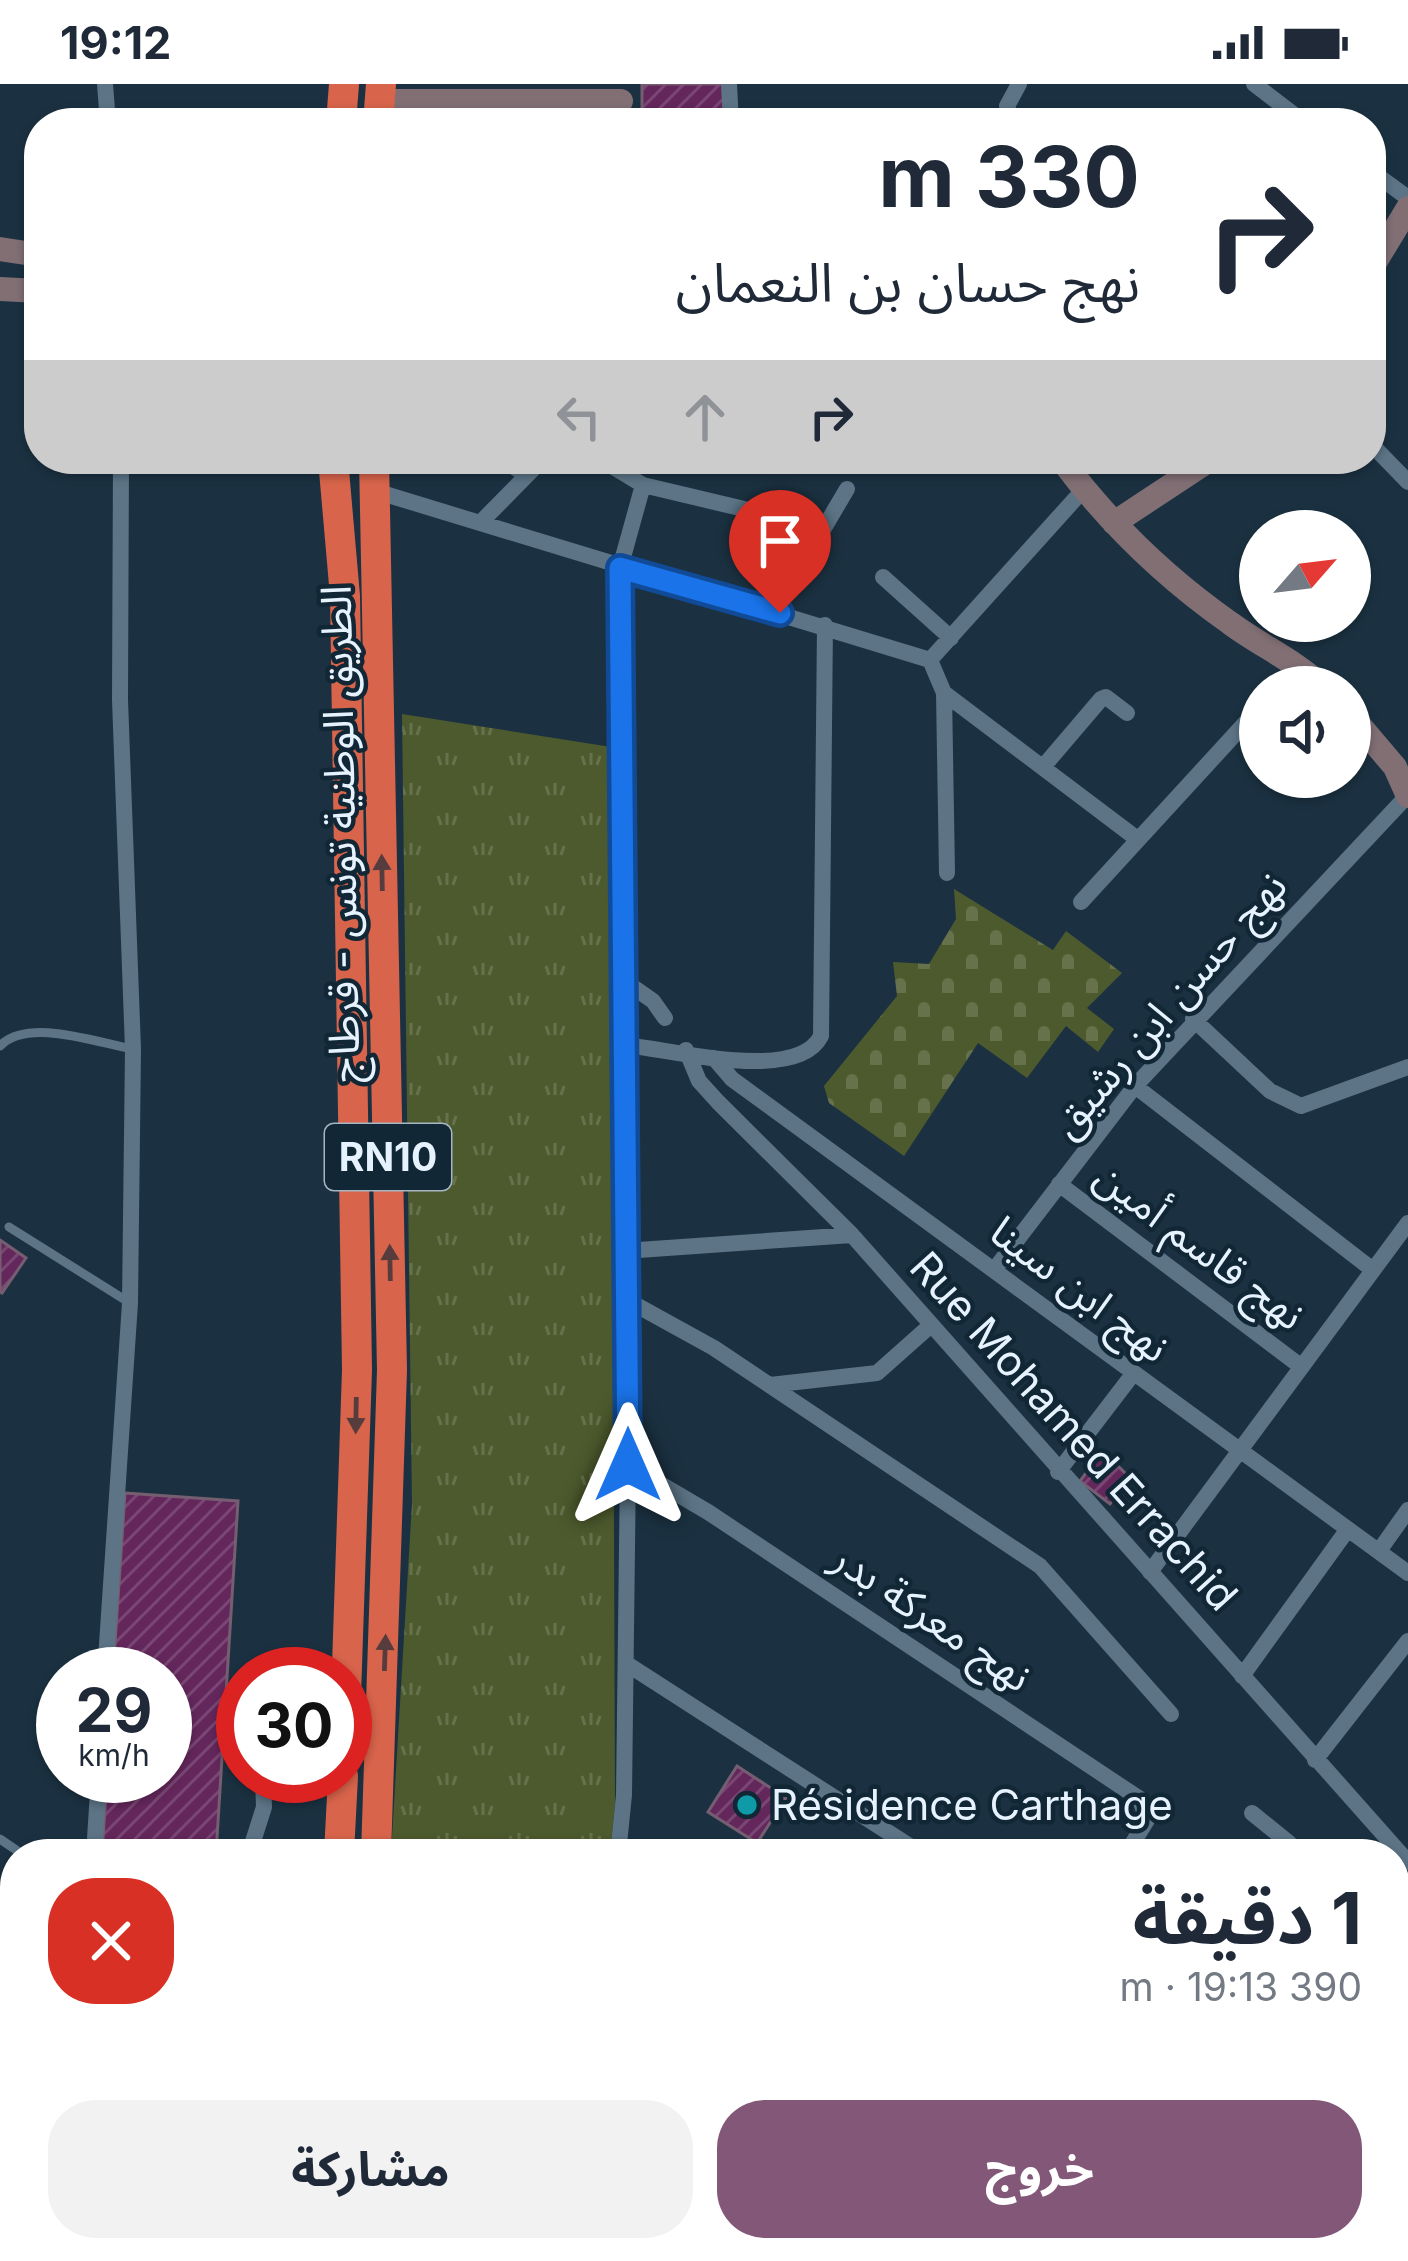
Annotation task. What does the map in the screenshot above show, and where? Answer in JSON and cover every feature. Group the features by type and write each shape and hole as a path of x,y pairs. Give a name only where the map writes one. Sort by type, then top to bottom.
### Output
{"highway":[{"name":"الطريق الوطنية تونس - قرطاج","path":"335,474 345,596 356,1322 349,1647"},
{"name":"الطريق الوطنية تونس - قرطاج","path":"374,474 392,1370 376,1839"},
{"path":"340,1839 342,1803"}],"street":[{"path":"1254,84 1285,108"},
{"path":"380,103 621,102"},
{"path":"1386,244 1408,208"},
{"path":"1386,459 1408,482"},
{"path":"107,1647 130,1303 133,1049 120,700 121,474"},
{"path":"625,474 643,485 824,528 847,489"},
{"path":"1072,474 1114,523 1216,613 1300,665"},
{"path":"1114,523 1188,474"},
{"path":"481,522 526,475"},
{"path":"619,1839 625,1795 628,1465 620,568 643,485"},
{"path":"930,660 1084,489"},
{"path":"375,491 930,660 944,693 947,873"},
{"path":"884,577 951,638"},
{"path":"624,1045 686,1050 714,1058 800,1059 814,1051 821,1036 825,626"},
{"path":"944,693 1136,838"},
{"path":"1043,767 1101,699 1106,697 1127,713"},
{"path":"1081,902 1239,728"},
{"path":"1371,739 1395,767 1408,795"},
{"name":"نهج حسن ابن رشيق","path":"994,1270 1135,1086 1193,1019 1408,795"},
{"path":"623,980 653,1001 665,1018"},
{"path":"1193,1019 1270,1091 1301,1106 1408,1067"},
{"name":"Rue Mohamed Errachid","path":"686,1050 699,1081 852,1235 1387,1839"},
{"name":"نهج ابن سينا","path":"714,1058 733,1078 1408,1573"},
{"path":"1135,1086 1373,1270"},
{"name":"نهج قاسم أمين","path":"1059,1184 1299,1365"},
{"path":"1150,1573 1408,1223"},
{"path":"624,1251 852,1235"},
{"path":"627,1300 770,1385 1040,1567 1171,1714"},
{"path":"770,1385 877,1373 932,1325"},
{"path":"1058,1472 1133,1374"},
{"name":"نهج معركة بدر","path":"628,1465 708,1512 1140,1798 1148,1820 1136,1839"},
{"path":"1378,1551 1408,1510"},
{"path":"1242,1676 1348,1529"},
{"path":"1315,1760 1408,1641"},
{"path":"627,1664 899,1839"},
{"path":"95,1839 97,1803"},
{"path":"254,1839 265,1803"},
{"path":"1252,1813 1284,1839"}],"lane":[{"path":"0,1046 18,1034 38,1033 133,1049"},
{"path":"8,1226 130,1303"}],"green space":[{"path":"402,714 611,747 611,1839 392,1839 412,1504"},
{"path":"954,889 1053,950 1066,931 1122,973 1087,1008 1114,1029 1098,1052 1066,1026 1027,1078 978,1043 904,1156 829,1103 824,1086 897,996 893,962 929,964 956,919"}],"building":[{"path":"642,84 725,84 726,108 642,108"},
{"path":"0,1240 26,1258 2,1293 0,1292"},
{"path":"1103,1451 1130,1478 1110,1504 1080,1481"},
{"path":"125,1493 238,1501 229,1647 216,1647 217,1839 103,1839 105,1803 192,1803 192,1647 115,1647"},
{"name":"Résidence Carthage","path":"737,1766 786,1798 760,1839 751,1839 708,1812"}],"place":[{"name":"Résidence Carthage","path":"747,1805"}],"route":[{"path":"628,1465 620,568 780,613"}]}
